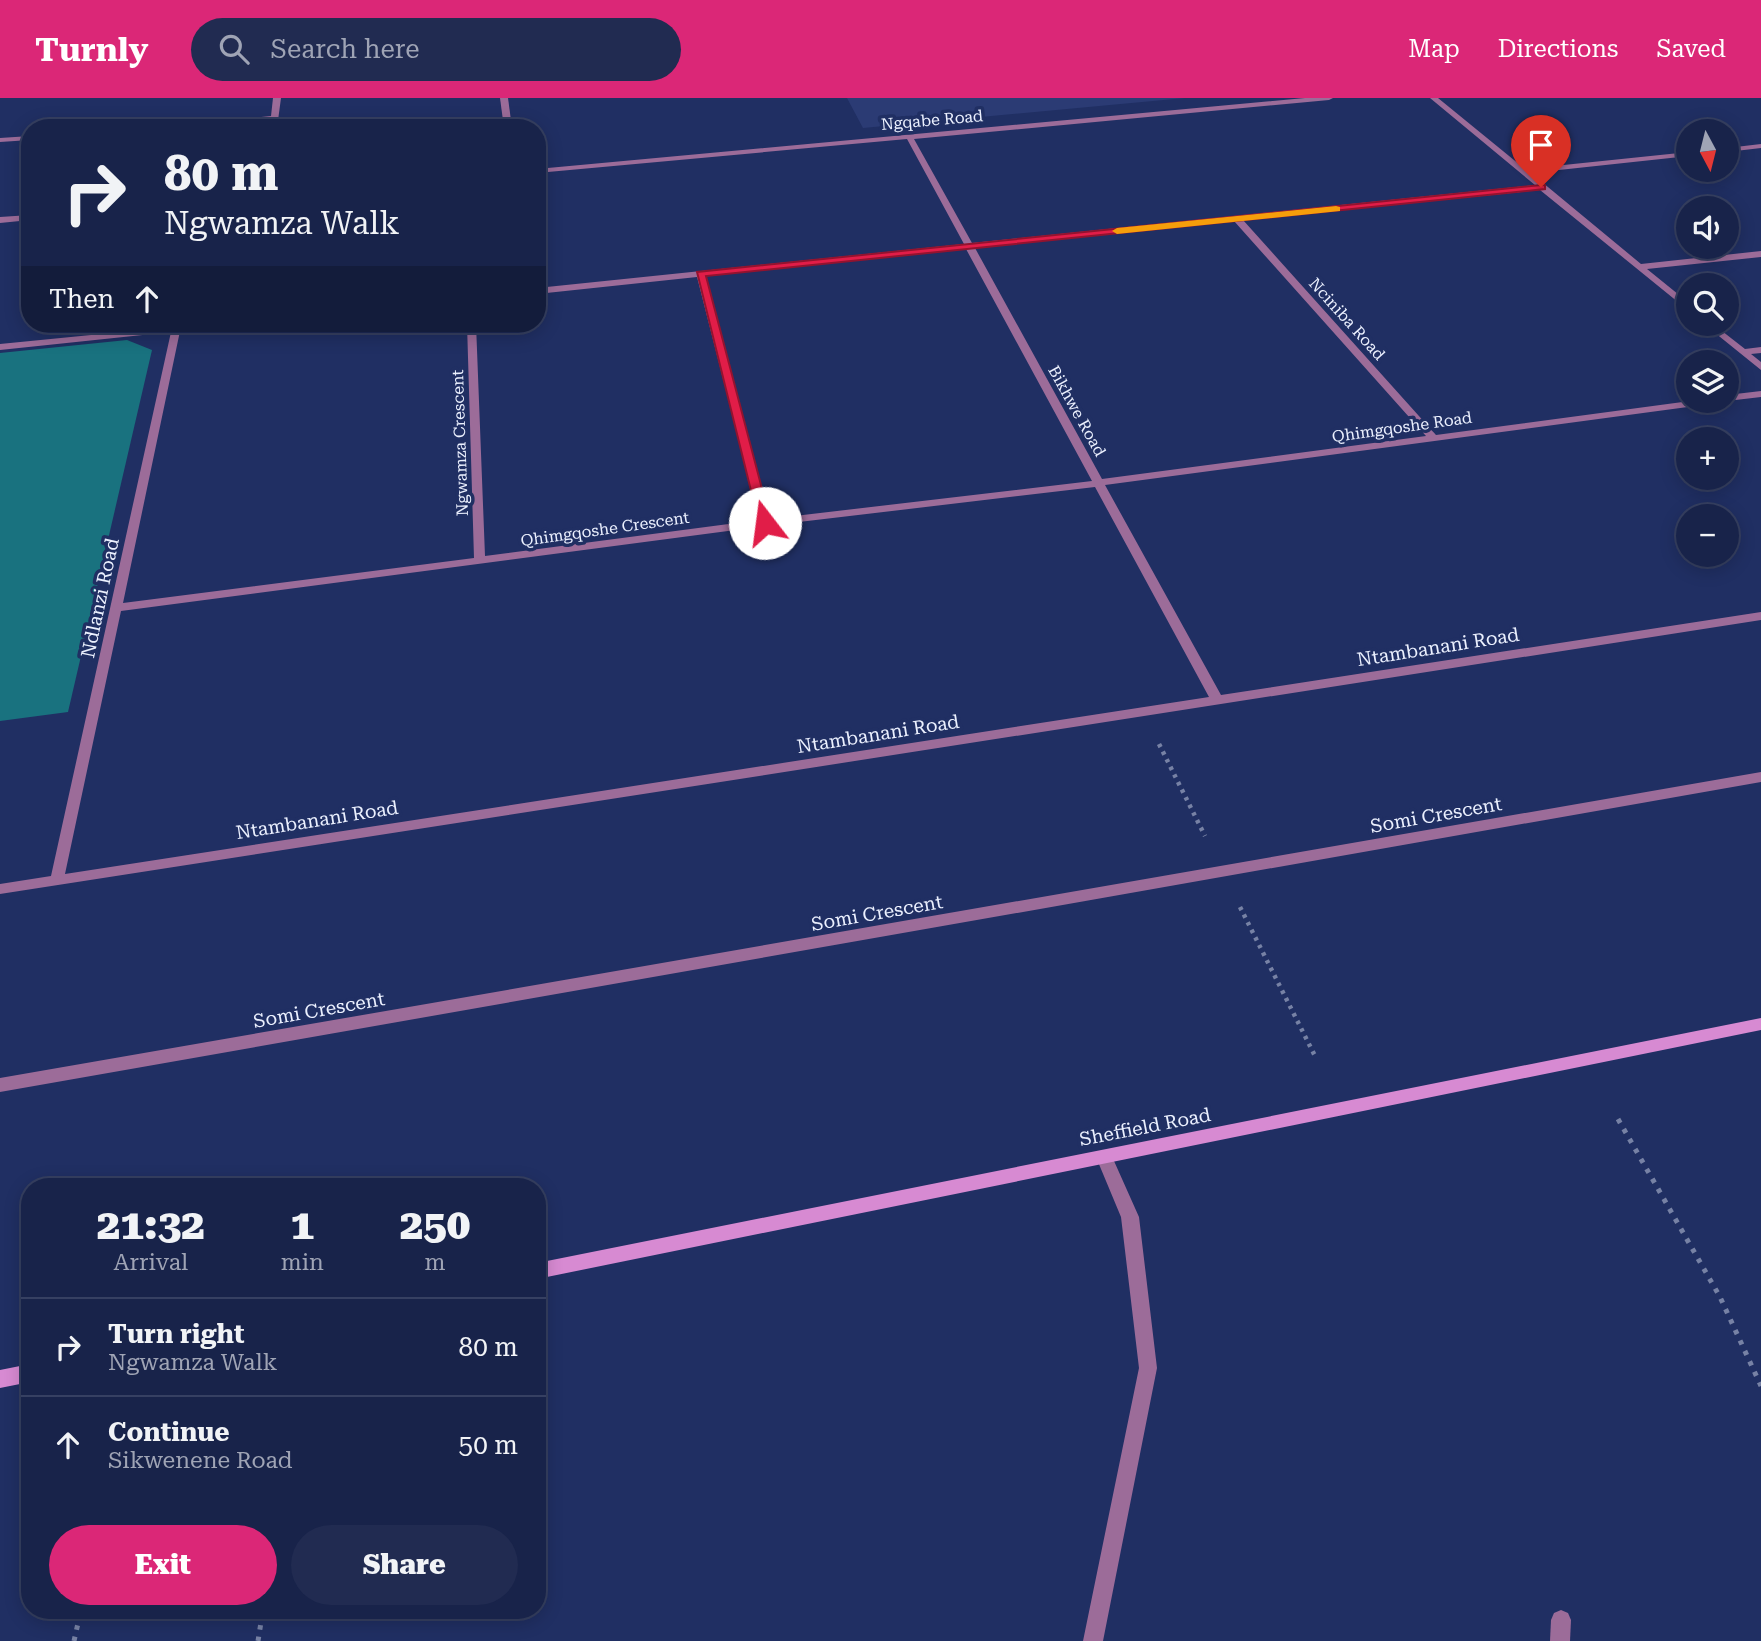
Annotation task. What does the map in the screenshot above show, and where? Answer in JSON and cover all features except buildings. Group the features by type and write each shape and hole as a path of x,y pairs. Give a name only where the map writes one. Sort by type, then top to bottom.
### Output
{"street":[{"path":"262,119 274,118 277,98"},
{"path":"504,98 507,119"},
{"name":"Ngqabe Road","path":"546,170 1329,98"},
{"path":"1434,98 1676,297"},
{"name":"Bikhwe Road","path":"909,136 1217,700"},
{"path":"0,140 21,139"},
{"path":"1740,148 1761,146"},
{"path":"1522,172 1676,155"},
{"path":"546,290 1541,187"},
{"path":"0,220 21,218"},
{"name":"Nciniba Road","path":"1237,219 1434,439"},
{"path":"1639,267 1761,254"},
{"path":"701,274 765,523"},
{"path":"0,347 117,333"},
{"name":"Ndlanzi Road","path":"57,880 175,333"},
{"name":"Ngwamza Crescent","path":"471,333 480,562"},
{"path":"1723,336 1761,367"},
{"path":"1742,352 1761,350"},
{"path":"1739,397 1761,394"},
{"name":"Qhimgqoshe Road","path":"1099,483 1676,406"},
{"name":"Qhimgqoshe Crescent","path":"116,608 765,523 1099,483"},
{"name":"Ntambanani Road","path":"0,889 1759,618"},
{"name":"Somi Crescent","path":"0,1085 1761,777"},
{"name":"Sheffield Road","path":"546,1269 1761,1024"},
{"path":"1093,1641 1148,1368 1130,1217 1104,1157"},
{"path":"0,1379 21,1375"}],"path":[{"path":"1618,1119 1720,1297 1761,1386"},
{"path":"74,1641 79,1619"},
{"path":"258,1641 262,1619"}],"shaded area":[{"path":"847,98 1185,98 863,128"},
{"path":"127,340 152,350 68,712 0,721 0,353"}],"slow traffic":[{"path":"1117,231 1336,209"}],"route":[{"path":"765,523 701,274 1541,187"}]}
